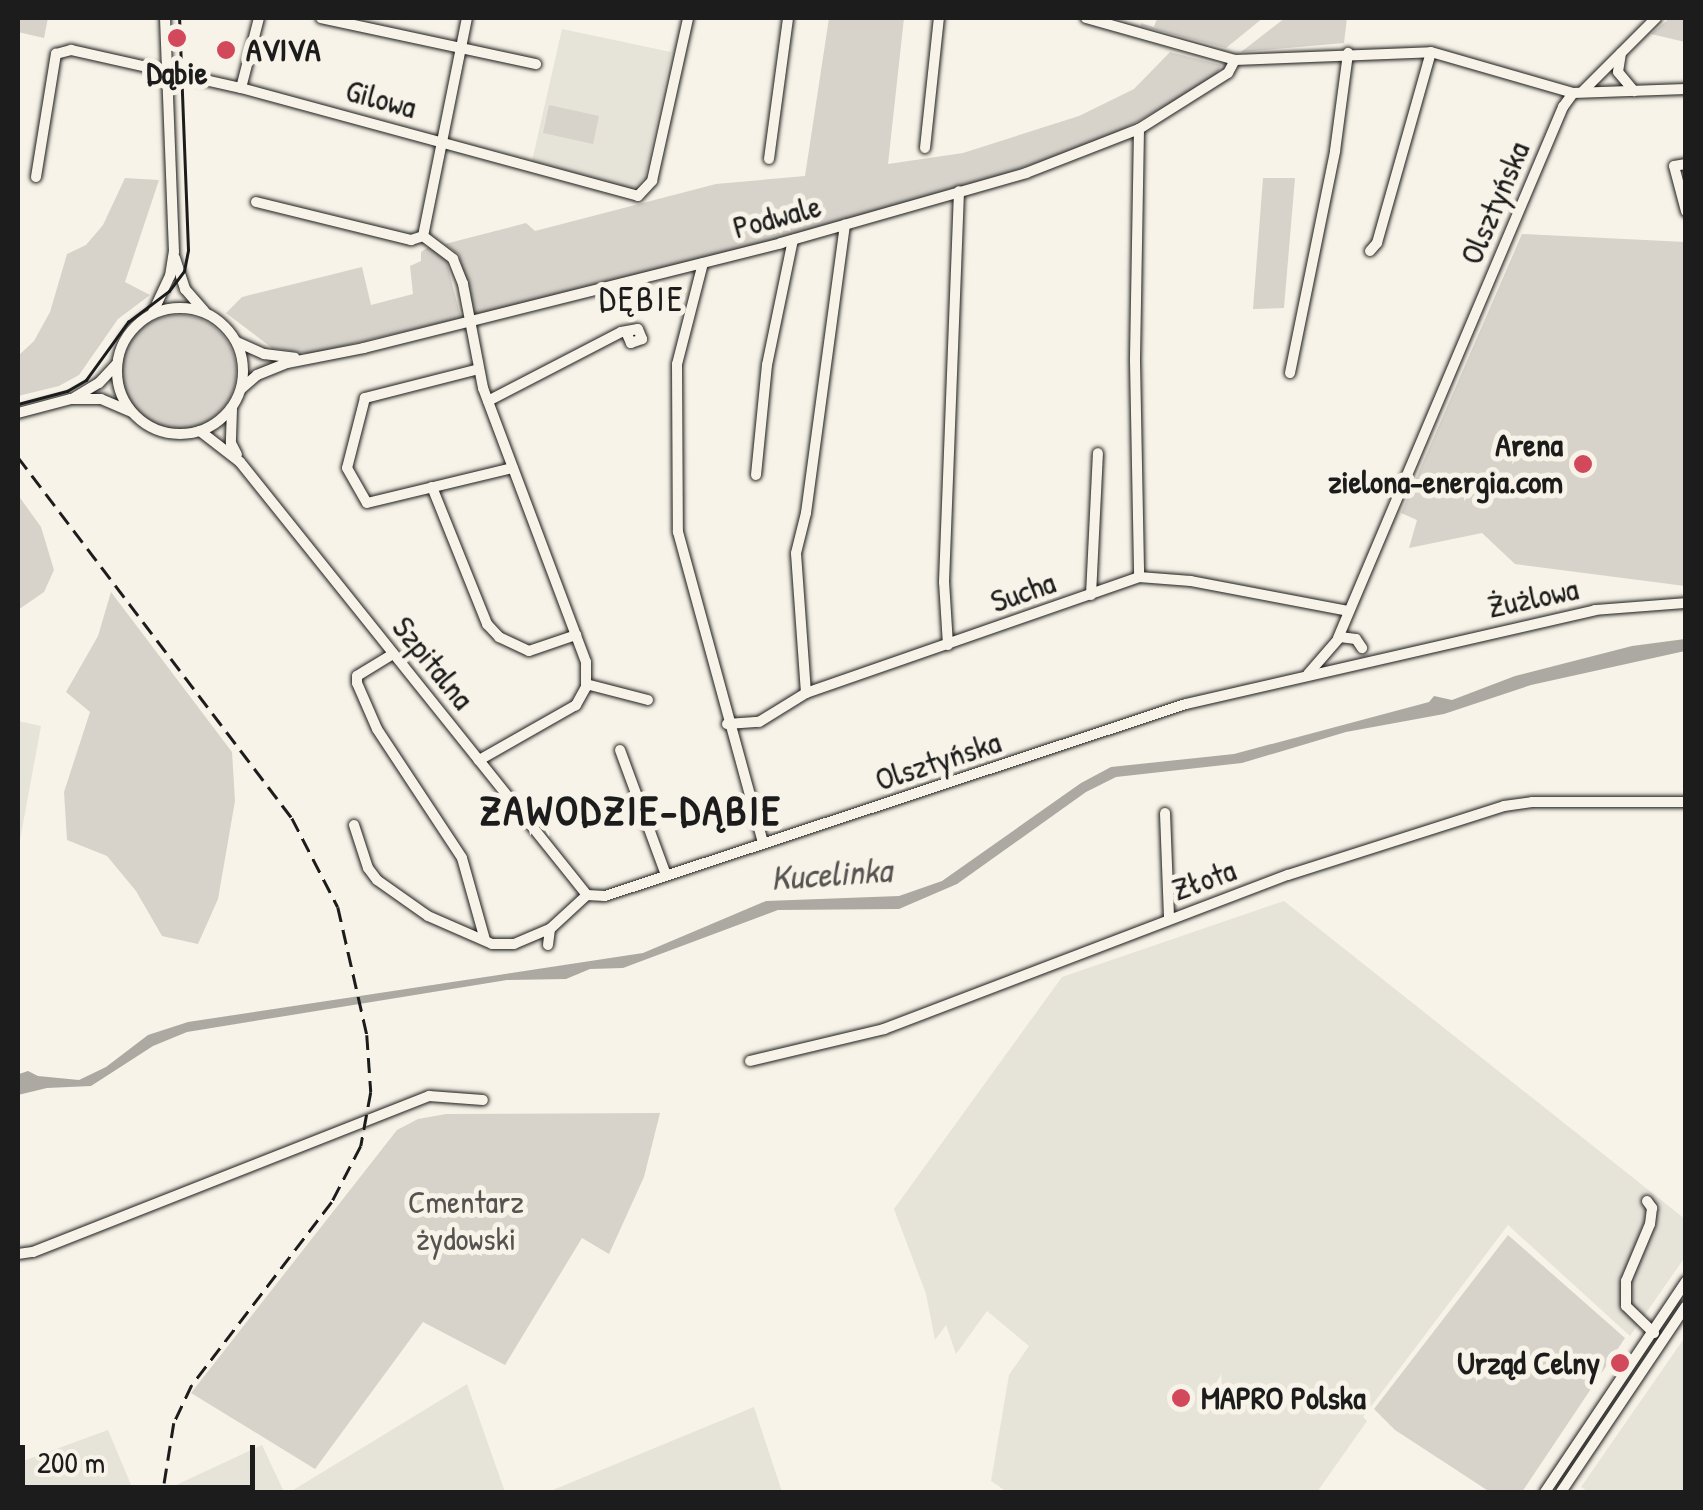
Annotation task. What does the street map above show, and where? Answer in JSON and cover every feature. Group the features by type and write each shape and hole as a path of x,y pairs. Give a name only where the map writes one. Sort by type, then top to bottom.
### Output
{"street":[{"path":"72,399 99,383 116,365 126,338 152,312 170,276 174,252 165,18"},
{"path":"241,88 259,18"},
{"path":"321,18 536,64"},
{"path":"424,236 467,18"},
{"name":"Gilowa","path":"36,177 51,76 61,50 241,88 638,196 652,182 688,18"},
{"path":"769,159 788,18"},
{"path":"925,148 939,18"},
{"path":"1086,18 1235,60 1431,52 1577,92 1686,89"},
{"name":"Olsztyńska","path":"1338,638 1563,107 1656,18"},
{"path":"1623,48 1618,72 1634,90"},
{"path":"1370,252 1377,243 1431,52"},
{"path":"1290,373 1336,152 1348,53"},
{"name":"Podwale","path":"241,389 257,375 306,360 793,240 1026,173 1139,129 1228,74 1235,60"},
{"path":"1139,129 1135,361 1139,578"},
{"path":"1686,164 1674,166 1686,211"},
{"path":"948,645 944,582 959,191"},
{"path":"256,202 411,240 424,236"},
{"path":"806,693 796,553 806,513 845,225"},
{"path":"424,236 453,259 488,401 586,662 586,684 576,705 479,760"},
{"path":"756,475 766,365 793,240"},
{"path":"116,365 118,386 132,412 146,425 168,434 200,431 232,408 241,389 242,356 237,342 185,289 174,252"},
{"path":"702,263 678,364 678,532 764,843"},
{"path":"152,312 179,308 206,313"},
{"path":"488,401 621,332 627,334"},
{"name":"Podwale","path":"237,342 264,354 306,360"},
{"path":"479,369 365,398 346,468 356,492 366,503 513,468"},
{"path":"18,413 72,399 101,399 132,412"},
{"name":"Szpitalna","path":"232,408 231,443 240,462 587,895"},
{"name":"Szpitalna","path":"200,431 240,462"},
{"path":"1091,595 1098,453"},
{"path":"432,487 488,624 499,638 529,651 576,635"},
{"name":"Sucha","path":"728,724 758,722 806,693 1139,578 1192,581 1348,611"},
{"name":"Żużlowa","path":"1358,665 1595,610 1686,603"},
{"name":"Olsztyńska","path":"1348,611 1351,636"},
{"path":"1351,636 1362,648 1358,665 1348,670 1337,668 1328,654 1338,638 1351,636"},
{"name":"Żużlowa","path":"1362,648 1392,655"},
{"path":"393,654 357,676 357,684 377,729 462,858 485,940"},
{"name":"Olsztyńska","path":"1307,674 1328,654"},
{"name":"Olsztyńska","path":"587,895 604,896 1172,708 1337,668"},
{"path":"586,684 648,700"},
{"path":"620,750 666,876"},
{"name":"Złota","path":"750,1062 884,1030 1169,919 1504,806 1532,802 1686,802"},
{"path":"1165,812 1169,919"},
{"path":"354,824 368,868 377,880 428,916 485,940 514,944 550,929 587,895"},
{"path":"548,945 550,929"},
{"path":"18,1254 33,1252 428,1096 483,1100"},
{"path":"1647,1201 1652,1208 1650,1224 1626,1281 1626,1306 1663,1339"},
{"path":"1544,1492 1686,1281"},
{"path":"1562,1492 1686,1306"}],"shaded area":[{"path":"562,29 671,52 645,177 632,190 532,161"},
{"path":"1685,639 1685,651 1531,685 1444,714 1346,732 1242,763 1116,777 1086,792 957,884 899,909 778,910 623,968 590,969 566,979 507,980 187,1032 153,1046 91,1086 47,1088 18,1095 19,1074 28,1071 38,1076 79,1080 106,1067 148,1035 188,1022 643,953 766,901 899,896 942,881 1081,783 1111,767 1234,754 1429,702 1434,696 1452,700 1515,676 1632,646"},
{"path":"18,721 41,726 18,851"},
{"path":"1284,901 1685,1219 1685,1257 1630,1336 1508,1225 1363,1417 1367,1421 1317,1492 1007,1492 991,1481 1009,1375 1029,1346 987,1311 956,1354 946,1325 935,1340 926,1294 894,1209 1062,977"},
{"path":"1685,1337 1685,1492 1589,1492 1581,1487"},
{"path":"467,1384 505,1492 290,1492"},
{"path":"754,1407 782,1492 548,1492"},
{"path":"108,1430 134,1492 18,1492 18,1463"},
{"path":"262,1445 284,1492 161,1492"}],"green space":[{"path":"18,18 48,18 44,38 18,32"},
{"path":"829,18 904,18 888,164 963,153 1079,116 1134,89 1170,52 1221,65 1215,79 1107,138 993,178 825,227 481,316 474,313 459,255 445,244 526,223 535,231 716,184 805,176"},
{"path":"1157,18 1263,18 1226,48 1141,26 1154,27"},
{"path":"1285,18 1347,18 1344,43 1241,52"},
{"path":"1670,18 1685,18 1685,42 1651,34"},
{"path":"549,105 599,116 593,144 543,133"},
{"path":"125,178 159,180 125,282 150,295 118,319 79,375 59,386 18,396 18,356 34,341 50,312 67,254 86,245 103,225"},
{"path":"1263,178 1295,178 1284,308 1253,309"},
{"path":"1522,234 1685,242 1685,586 1515,564 1482,533 1409,548 1417,520 1401,513"},
{"path":"430,246 446,260 461,318 310,354 272,348 226,313 242,297 362,267 371,305 413,294 410,266 421,261 421,252"},
{"path":"179,315 201,319 220,331 232,350 236,372 232,394 220,413 201,425 179,429 157,425 138,413 126,394 122,372 126,350 138,331 157,319"},
{"path":"18,495 41,527 54,570 44,592 18,610"},
{"path":"111,592 232,752 235,801 218,899 198,944 162,936 136,891 107,856 67,840 64,792 90,712 66,692 98,636"},
{"name":"Cmentarz żydowski","path":"660,1113 644,1177 609,1254 582,1238 505,1365 423,1322 315,1469 191,1393 397,1130 418,1119 446,1114"},
{"path":"1508,1235 1625,1338 1522,1492 1490,1492 1395,1430 1374,1409"}],"tram line":[{"path":"18,404 67,391 86,380 128,322 169,291 184,271 188,250 179,18"}],"railway":[{"path":"18,457 292,818 338,907 367,1035 371,1092 361,1146 332,1202 192,1385 174,1423 163,1492"}],"place":[{"name":"Dąbie","path":"177,38"},
{"name":"AVIVA","path":"226,50"},
{"name":"Arena zielona-energia.com","path":"1583,464"},
{"name":"Urząd Celny","path":"1620,1363"},
{"name":"MAPRO Polska","path":"1181,1398"}],"district":[{"name":"DĘBIE","path":"642,299"},
{"name":"ZAWODZIE-DĄBIE","path":"631,810"}],"water label":[{"name":"Kucelinka","path":"831,874"}]}
